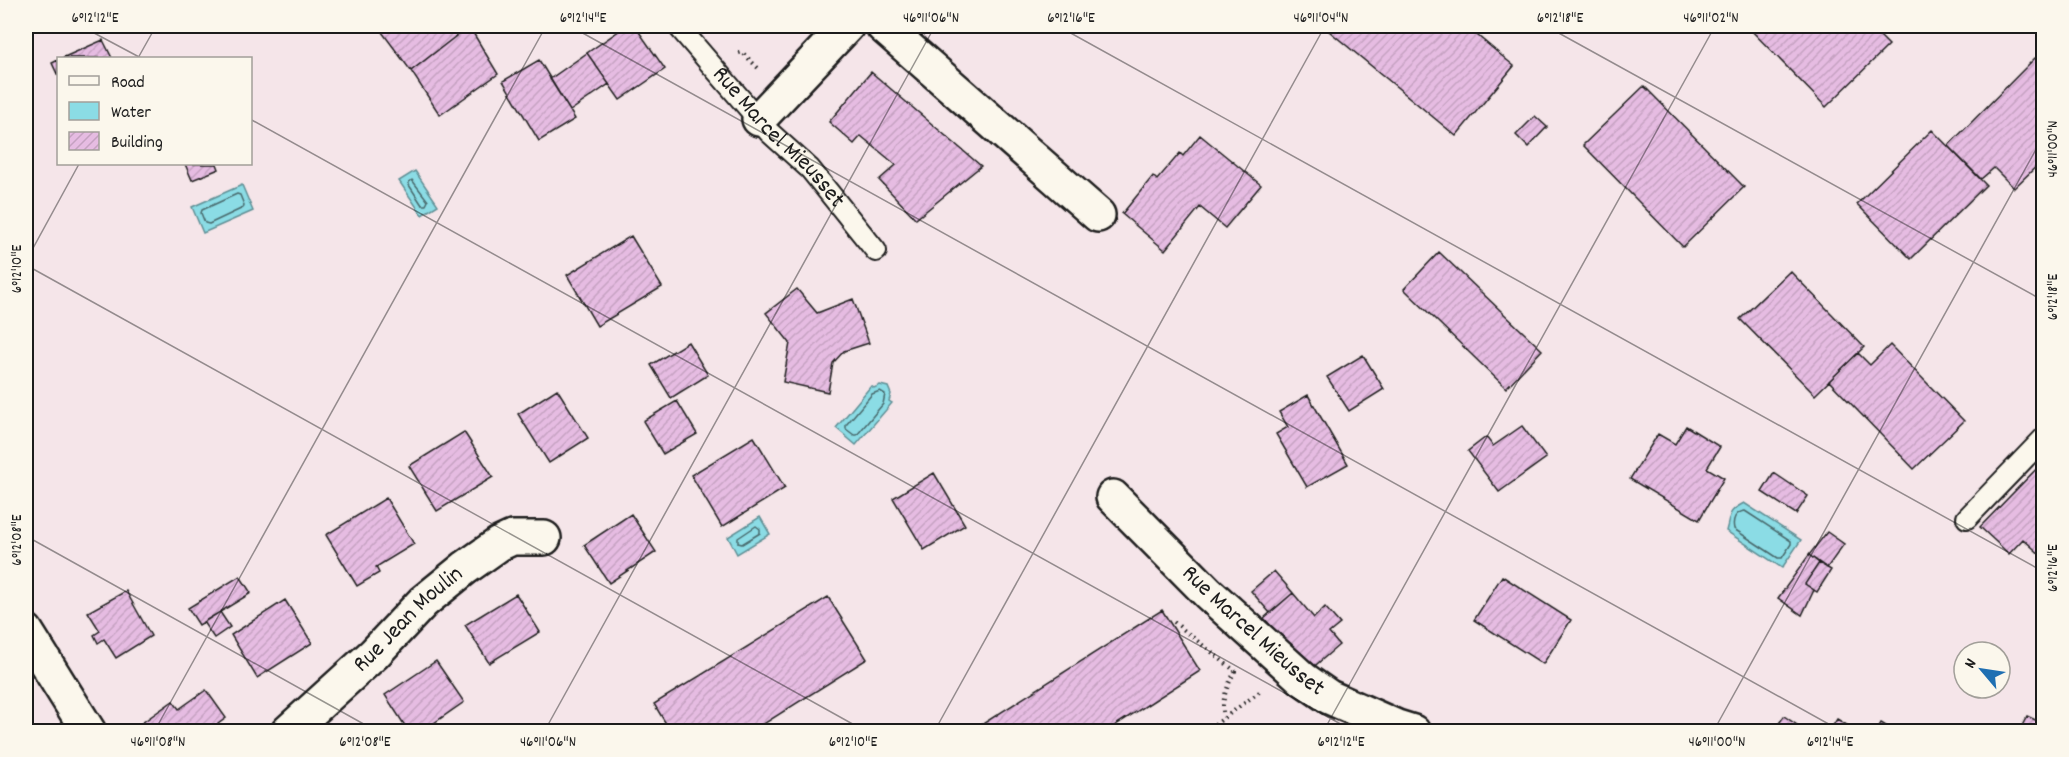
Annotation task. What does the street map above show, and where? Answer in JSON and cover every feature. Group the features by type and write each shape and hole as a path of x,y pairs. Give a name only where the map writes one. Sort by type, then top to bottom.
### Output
{"street":[{"path":"759,119 847,26"},
{"path":"883,26 1098,215"},
{"name":"Rue Marcel Mieusset","path":"1113,497 1215,600 1289,667 1329,697 1413,732"},
{"name":"Rue Jean Moulin","path":"288,732 374,654 423,602 465,568 499,544 512,538 544,538"},
{"path":"26,631 89,732"}],"lane":[{"name":"Rue Marcel Mieusset","path":"678,26 769,132 810,169 876,251"},
{"path":"1967,518 2043,438"}],"path":[{"path":"1174,622 1235,670 1224,696 1221,709 1224,717"},
{"path":"1204,732 1262,691 1289,667"}],"water":[{"path":"415,171 438,205 422,215 399,181"},
{"path":"242,185 253,211 203,233 192,207"},
{"path":"880,385 888,387 891,394 889,401 892,403 856,445 836,428 871,386 874,388"},
{"path":"1744,503 1801,540 1782,568 1726,531 1732,511"},
{"path":"760,517 770,534 737,554 728,537"}],"building":[{"path":"378,26 393,26 382,32"},
{"path":"393,26 469,26 411,71 382,32"},
{"path":"469,26 498,74 440,115 411,71"},
{"path":"626,26 635,26 665,69 620,100 587,53"},
{"path":"1323,26 1466,26 1514,66 1456,136"},
{"path":"1747,26 1870,26 1889,45 1826,107"},
{"path":"103,40 112,57 64,57"},
{"path":"587,53 609,84 570,111 550,79"},
{"path":"2035,58 2044,66 2044,159 2014,188 1994,168 1981,179 1948,146"},
{"path":"57,60 57,74 52,63"},
{"path":"539,60 575,119 539,141 503,81"},
{"path":"871,72 981,166 916,219 879,180 896,165 861,136 854,144 829,122"},
{"path":"1644,86 1744,187 1683,247 1583,145"},
{"path":"1535,116 1547,127 1528,147 1516,135"},
{"path":"1932,130 1986,185 1911,259 1857,204"},
{"path":"1200,135 1261,185 1225,228 1200,207 1165,250 1122,214 1153,176 1157,180 1180,153 1183,156"},
{"path":"185,165 217,165 219,169 192,180"},
{"path":"631,236 662,287 597,326 567,275"},
{"path":"1439,252 1542,350 1506,388 1404,289"},
{"path":"1790,271 1864,347 1815,395 1740,319"},
{"path":"797,289 817,313 853,299 869,343 844,351 833,363 828,392 783,382 790,343 766,313"},
{"path":"688,342 708,375 671,398 651,365"},
{"path":"1890,345 1964,421 1914,469 1829,381 1858,353 1870,365"},
{"path":"1363,355 1384,389 1349,411 1327,377"},
{"path":"557,389 588,438 549,463 518,414"},
{"path":"1308,395 1348,464 1307,487 1276,434 1288,427 1279,412"},
{"path":"677,401 697,434 663,454 643,421"},
{"path":"1522,426 1546,458 1499,492 1468,451 1486,437 1493,446"},
{"path":"1686,426 1720,447 1707,468 1724,478 1699,520 1630,479 1658,434 1675,444"},
{"path":"464,432 493,477 437,511 409,466"},
{"path":"754,437 785,488 722,527 691,475"},
{"path":"2044,461 2044,558 2023,539 2009,554 1980,527"},
{"path":"934,473 965,525 924,550 893,498"},
{"path":"1774,473 1808,496 1796,514 1762,492"},
{"path":"386,498 414,544 376,567 379,573 357,586 326,535"},
{"path":"631,514 656,552 609,583 584,545"},
{"path":"1827,532 1844,544 1827,568 1809,555"},
{"path":"1809,555 1819,563 1805,584 1814,590 1802,615 1778,598"},
{"path":"1819,563 1831,570 1817,592 1805,584"},
{"path":"1274,571 1293,593 1270,613 1251,591"},
{"path":"240,576 251,593 199,625 188,608"},
{"path":"1502,576 1571,620 1543,664 1474,620"},
{"path":"126,591 151,636 116,658 104,639 98,643 94,635 100,631 88,612"},
{"path":"1293,593 1314,618 1325,607 1340,624 1329,633 1339,645 1309,671 1264,618"},
{"path":"516,594 540,632 489,663 465,625"},
{"path":"828,597 867,659 751,732 671,732 654,704"},
{"path":"285,600 312,643 257,678 231,635"},
{"path":"1162,610 1200,671 1105,732 970,732"},
{"path":"220,612 230,627 214,638 203,622"},
{"path":"436,661 464,702 421,732 409,732 385,695"},
{"path":"206,690 226,718 207,732 129,732 173,701 179,709"},
{"path":"1784,716 1797,725 1793,732 1773,732"},
{"path":"2027,716 2044,724 2044,732 2019,732"},
{"path":"1837,719 1858,732 1829,732"},
{"path":"1881,723 1894,731 1894,732 1876,732"}]}
